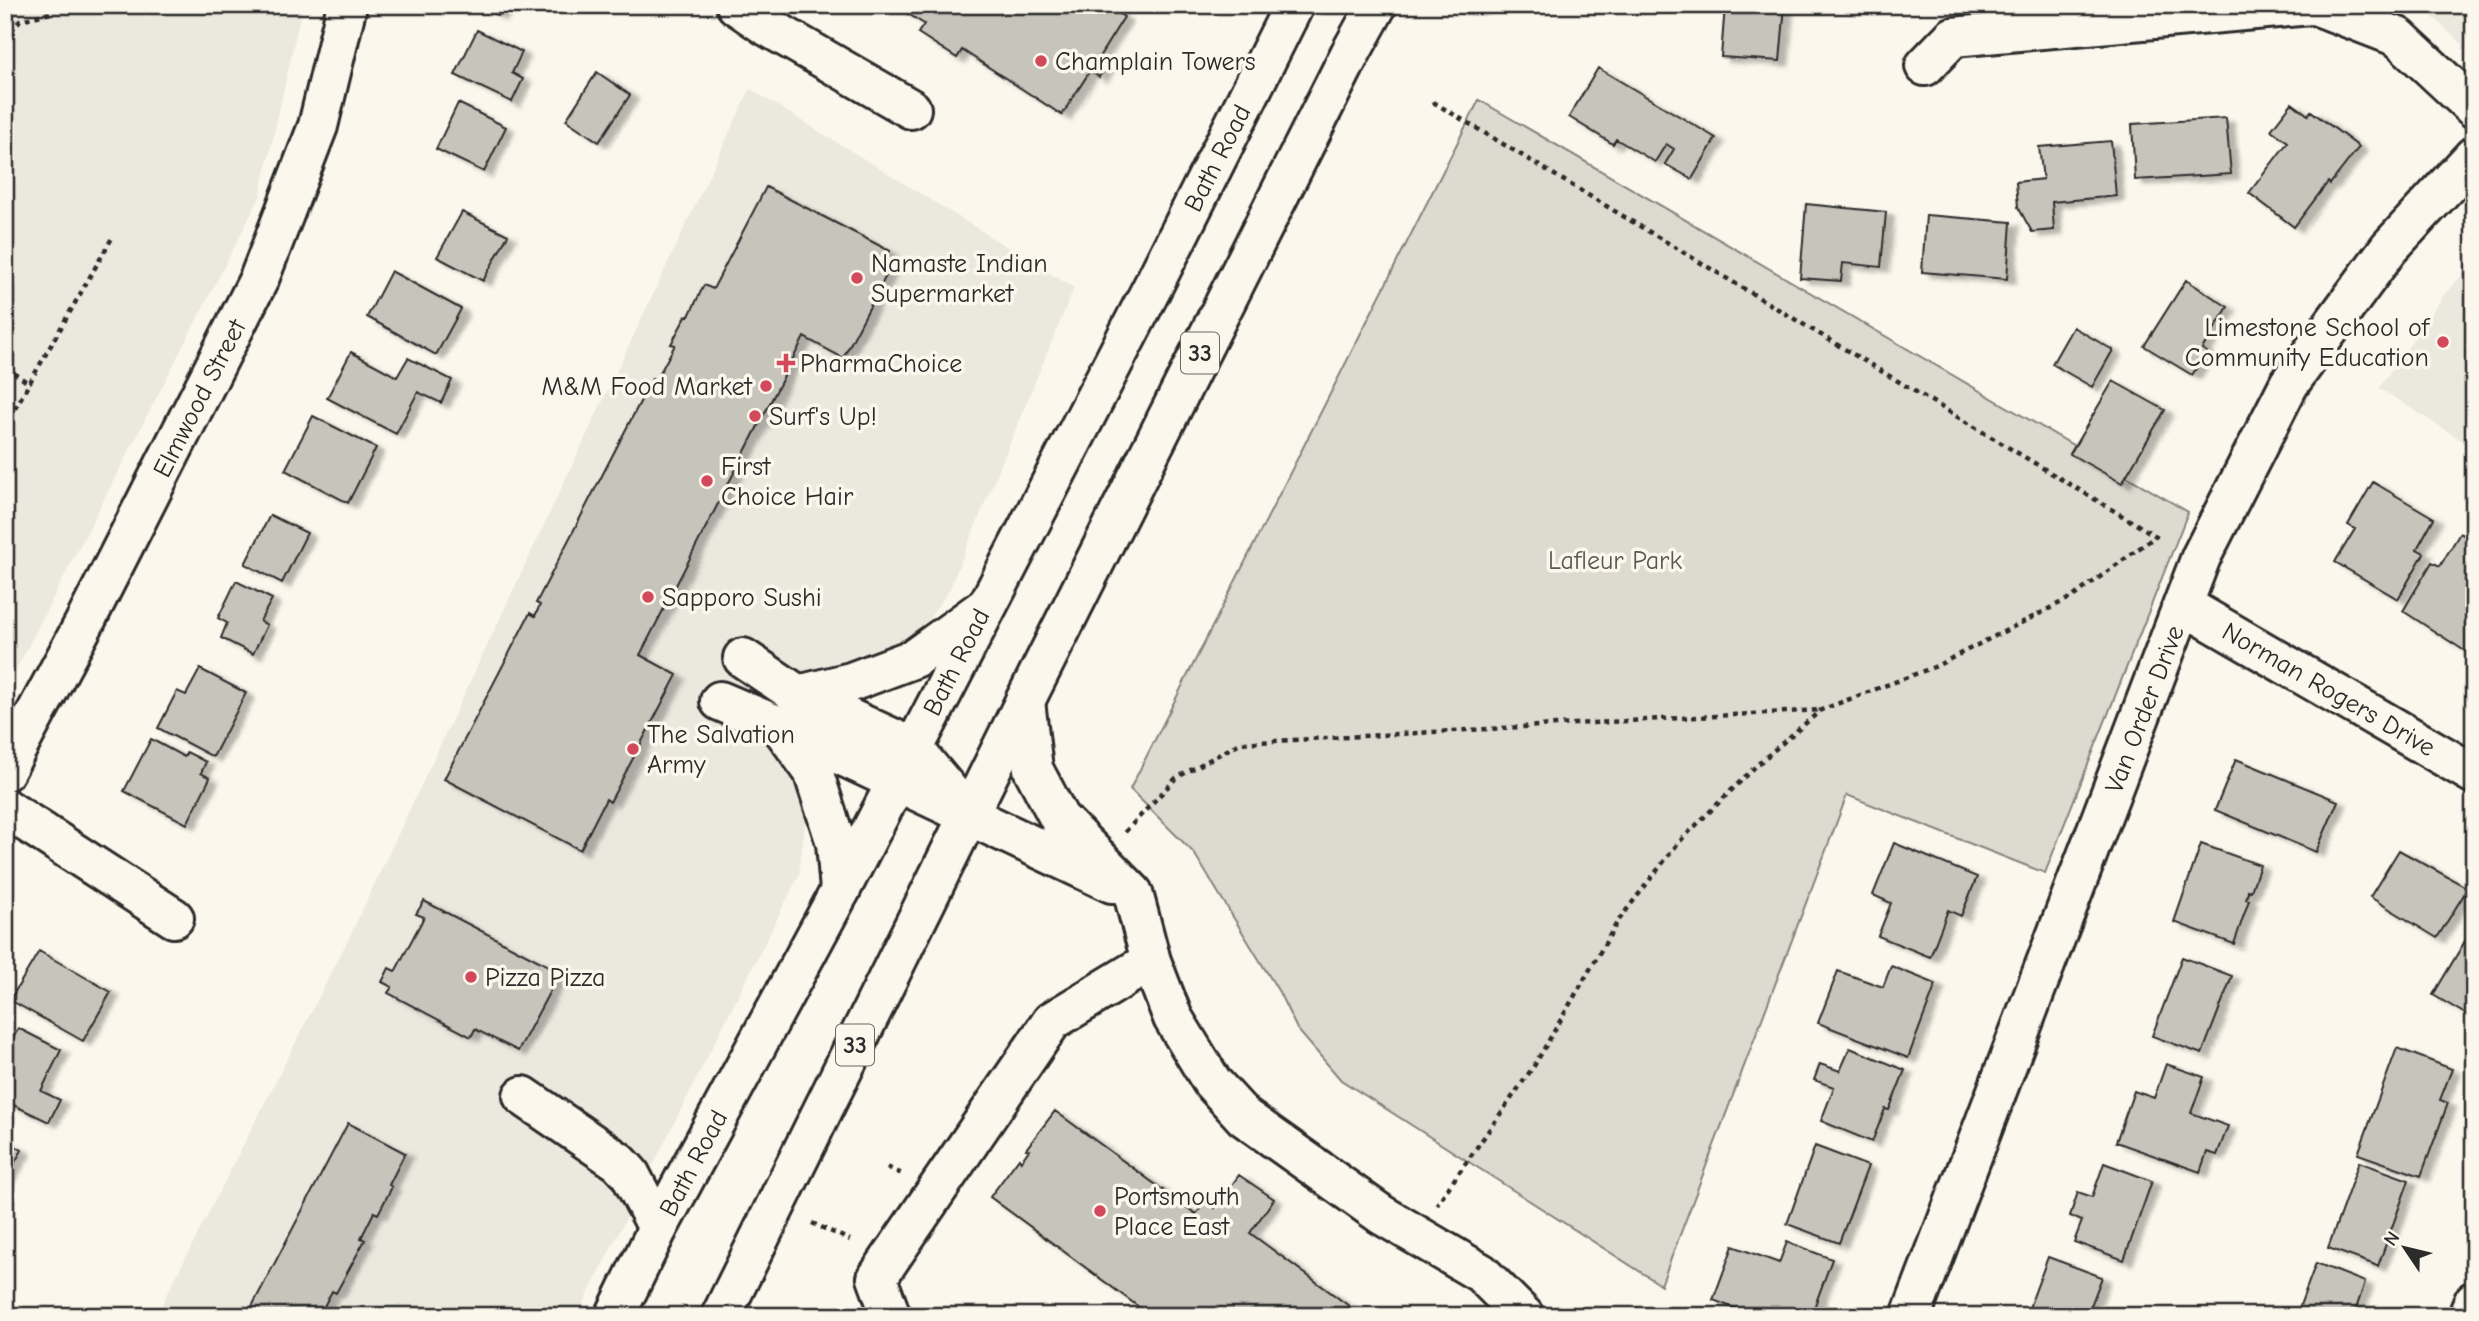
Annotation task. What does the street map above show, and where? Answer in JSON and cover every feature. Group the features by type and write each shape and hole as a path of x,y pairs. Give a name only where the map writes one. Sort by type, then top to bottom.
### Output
{"street":[{"name":"Elmwood Street","path":"5,771 86,620 259,279 318,126 346,5"},
{"path":"736,5 765,25 911,109"},
{"name":"Bath Road","path":"615,1316 658,1228 840,891 912,747 1161,270 1294,5"},
{"name":"33","path":"720,1316 1025,701 1377,5"},
{"path":"1925,66 1953,37 2313,5 2398,37 2474,108"},
{"name":"Van Order Drive","path":"1911,1316 2201,557 2289,384 2389,248 2474,156"},
{"name":"Norman Rogers Drive","path":"2183,605 2474,774"},
{"path":"790,711 851,682 915,658 984,608"},
{"path":"743,658 790,711 895,782 1133,893"},
{"path":"720,701 790,711 912,747 968,815"},
{"path":"1025,701 1033,769 1059,818 1133,893 1151,961 1173,1018 1212,1082 1244,1117 1382,1215 1481,1273 1524,1316"},
{"path":"790,711 836,843 840,891"},
{"path":"5,808 174,918"},
{"path":"891,1316 877,1278 1052,1021 1151,961"},
{"path":"523,1096 619,1162 630,1174 658,1228"},
{"path":"2468,1316 2474,1301"}],"path":[{"path":"5,39 20,20 51,13"},
{"path":"1101,858 1176,778 1240,743 1821,710 1934,667 2074,596 2156,536 1433,102"},
{"path":"5,426 113,238"},
{"path":"5,367 30,384"},
{"path":"1416,1233 1534,1066 1618,921 1679,842 1758,764 1821,710"}],"shaded area":[{"path":"5,5 302,7 260,197 5,691"},
{"path":"2418,5 2474,5 2474,55 2423,8"},
{"path":"750,89 1074,288 949,590 922,629 870,661 808,799 799,875 577,1316 156,1316 349,938"},
{"name":"Limestone School of Community Education","path":"2474,262 2474,448 2379,388 2444,295"}],"green space":[{"name":"Lafleur Park","path":"1479,100 2188,512 2045,873 1847,795 1661,1285 1341,1080 1297,1029 1279,992 1194,853 1130,789"}],"building":[{"path":"482,5 505,5 498,16"},
{"name":"Champlain Towers","path":"894,5 1106,5 1124,17 1099,57 1108,63 1099,77 1090,71 1062,115 962,50 957,58 918,33 924,24"},
{"path":"1725,5 1785,5 1780,61 1721,57"},
{"path":"477,30 522,52 512,73 523,79 512,102 455,75"},
{"path":"1598,68 1716,138 1692,179 1665,164 1674,149 1666,144 1655,162 1616,139 1613,144 1569,117"},
{"path":"597,72 630,95 599,142 566,120"},
{"path":"458,103 506,127 484,172 436,149"},
{"path":"2292,103 2308,115 2311,111 2359,147 2294,227 2249,193 2288,142 2271,130"},
{"path":"2226,118 2231,174 2135,180 2132,124"},
{"path":"2111,141 2116,196 2052,202 2054,230 2032,232 2018,207 2016,182 2043,179 2039,147"},
{"path":"766,187 890,251 883,263 890,268 843,358 804,337 640,655 677,675 610,802 606,799 580,850 444,779 530,613 535,616 540,605 536,603 652,379 656,380 675,345 671,344 686,316 689,316 704,285 713,289"},
{"path":"1806,204 1886,212 1881,267 1843,263 1841,281 1800,278"},
{"path":"462,212 508,235 483,281 437,257"},
{"path":"1926,215 2011,222 2007,279 1922,272"},
{"path":"391,271 461,309 436,355 367,317"},
{"path":"2186,280 2228,307 2202,349 2207,352 2192,375 2144,346"},
{"path":"2073,327 2113,350 2092,387 2052,364"},
{"path":"351,352 397,377 408,358 452,380 441,403 418,392 396,434 327,398"},
{"path":"2113,381 2165,410 2122,483 2070,454"},
{"path":"313,416 376,448 348,503 285,470"},
{"path":"2373,482 2434,518 2417,549 2424,553 2398,599 2335,562 2355,529 2348,525"},
{"path":"270,515 307,533 282,583 245,564"},
{"path":"2460,533 2474,541 2474,657 2403,611 2432,562 2440,566"},
{"path":"236,581 272,599 260,621 267,625 253,654 221,638 227,623 218,618"},
{"path":"200,669 246,693 213,757 158,728 177,691 186,695"},
{"path":"151,739 184,757 187,752 206,762 201,773 210,778 187,824 124,791"},
{"path":"2236,759 2338,801 2316,852 2215,810"},
{"path":"1894,843 1977,877 1961,916 1948,910 1930,957 1878,936 1891,903 1873,895"},
{"path":"2201,844 2260,865 2251,891 2248,890 2246,899 2249,900 2234,944 2174,922"},
{"path":"2399,850 2468,888 2437,938 2370,897"},
{"name":"Pizza Pizza","path":"424,901 560,972 518,1051 475,1029 471,1037 388,993 392,987 382,982 389,968 396,970 424,917 416,914"},
{"path":"2474,926 2474,1019 2433,995"},
{"path":"39,951 111,992 83,1041 10,1000"},
{"path":"2182,957 2232,976 2202,1054 2152,1036"},
{"path":"1891,966 1936,984 1908,1058 1818,1023 1838,971 1883,987"},
{"path":"18,1028 61,1050 41,1091 60,1100 49,1122 5,1101 5,1054"},
{"path":"1850,1048 1905,1070 1889,1110 1885,1109 1872,1142 1821,1121 1834,1087 1814,1080 1820,1064 1840,1071"},
{"path":"2397,1048 2452,1069 2440,1100 2448,1103 2421,1176 2358,1154"},
{"path":"2166,1064 2204,1077 2191,1113 2228,1126 2217,1155 2207,1152 2200,1172 2116,1142 2134,1091 2154,1098"},
{"name":"Portsmouth Place East","path":"1055,1111 1196,1214 1206,1201 1215,1208 1239,1175 1274,1199 1250,1233 1349,1306 1342,1316 1151,1316 990,1197 1019,1158 1021,1161 1029,1150 1026,1149"},
{"path":"348,1123 405,1153 389,1185 392,1187 378,1214 374,1212 361,1238 365,1240 336,1293 332,1291 319,1316 247,1316"},
{"path":"5,1140 22,1150 5,1179"},
{"path":"1815,1146 1868,1166 1839,1243 1787,1224"},
{"path":"2359,1162 2409,1180 2378,1266 2328,1248"},
{"path":"2104,1163 2152,1181 2124,1260 2074,1242 2082,1221 2070,1216 2078,1192 2092,1197"},
{"path":"1787,1242 1832,1259 1811,1316 1755,1316 1713,1300 1733,1246 1779,1263"},
{"path":"2048,1257 2102,1277 2087,1316 2026,1316"},
{"path":"2316,1263 2365,1282 2356,1309 2362,1311 2360,1316 2296,1316"}],"place":[{"name":"Champlain Towers","path":"1041,61"},
{"name":"Namaste Indian Supermarket","path":"857,278"},
{"name":"Limestone School of Community Education","path":"2443,342"},
{"name":"PharmaChoice","path":"786,363"},
{"name":"M&M Food Market","path":"766,386"},
{"name":"Surf's Up!","path":"755,416"},
{"name":"First Choice Hair","path":"707,481"},
{"name":"Sapporo Sushi","path":"648,597"},
{"name":"The Salvation Army","path":"633,749"},
{"name":"Pizza Pizza","path":"471,977"},
{"name":"Portsmouth Place East","path":"1100,1211"}]}
